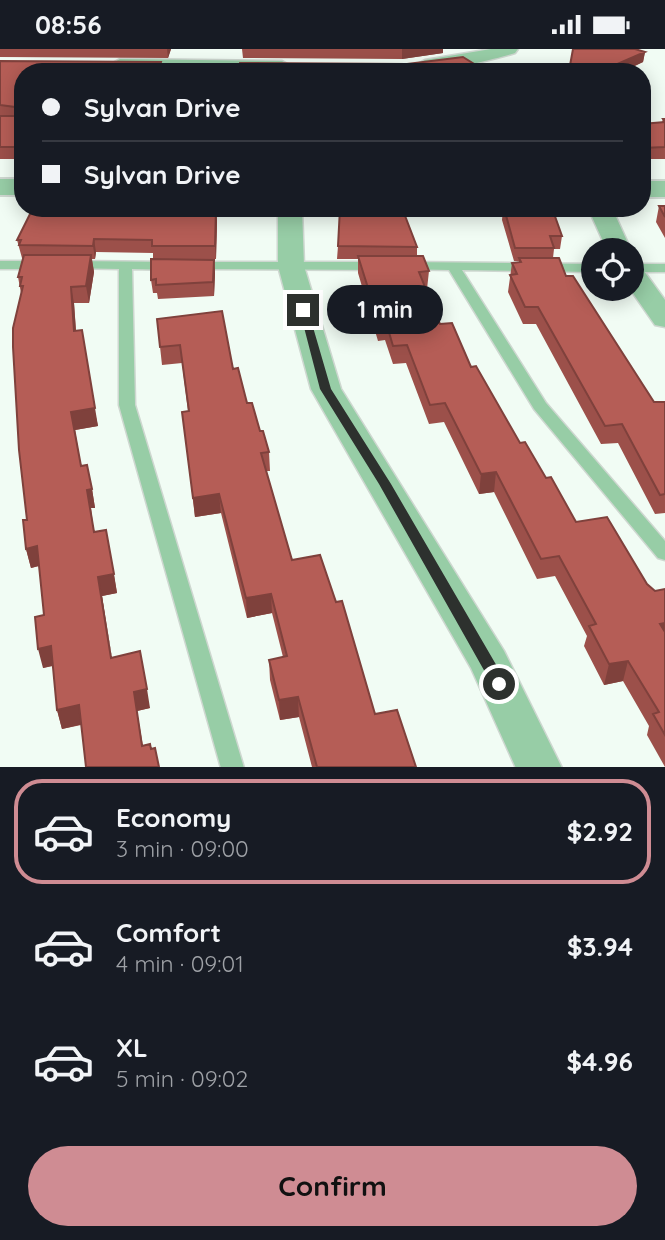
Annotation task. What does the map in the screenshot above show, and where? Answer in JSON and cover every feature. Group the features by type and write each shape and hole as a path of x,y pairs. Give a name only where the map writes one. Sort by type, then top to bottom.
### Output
{"street":[{"path":"435,63 484,57 509,49"},
{"path":"116,63 202,57 263,63"},
{"path":"290,217 291,266 326,389 489,663 539,767"},
{"path":"604,217 614,238"},
{"path":"644,288 665,319"}],"lane":[{"path":"0,265 581,268"},
{"path":"125,265 127,405 233,767"},
{"path":"453,267 540,406 665,553"},
{"path":"644,269 665,268"}],"building":[{"path":"573,49 635,49 645,52 620,63 570,63"},
{"path":"463,57 472,63 415,63"},
{"path":"0,61 161,62 14,63 14,107 0,105"},
{"path":"0,116 14,116 14,147 0,147"},
{"path":"665,122 665,147 651,148 651,123"},
{"path":"659,206 665,206 665,217"},
{"path":"28,217 216,217 215,246 152,246 152,240 94,239 93,246 19,245 21,240 17,240"},
{"path":"340,217 405,217 417,247 338,246"},
{"path":"506,217 555,217 562,236 550,236 554,248 515,248"},
{"path":"24,255 91,255 86,286 71,287 74,331 82,330 95,408 71,412 81,466 87,465 92,489 87,490 94,532 106,530 114,574 98,577 111,658 140,651 147,689 134,692 142,746 150,744 151,749 155,748 159,767 86,767 79,705 57,710 51,646 38,649 35,617 44,615 37,546 26,549 23,520 27,520 19,450 13,347 13,328 23,286 20,286 22,277 18,277"},
{"path":"358,256 423,256 429,271 419,272 440,324 452,323 471,367 476,366 520,443 525,442 546,478 551,477 576,522 607,517 647,584 655,591 665,589 665,623 660,624 665,632 665,735 653,714 659,712 628,661 609,664 589,626 596,624 559,556 541,559 496,472 481,474 445,403 430,405 407,345 393,346 386,322 379,323"},
{"path":"519,258 559,258 566,276 573,276 581,288 581,301 589,301 654,402 665,402 665,494 660,495 622,424 605,426 538,307 525,307 510,275 517,274 512,263 521,262"},
{"path":"151,259 214,260 213,282 156,285 156,279 151,280"},
{"path":"222,311 233,369 238,368 247,403 252,403 269,452 261,453 292,560 320,555 336,602 342,601 375,714 397,710 416,767 317,767 298,697 279,700 269,660 287,656 271,594 246,598 219,494 193,498 182,412 189,411 180,345 160,347 157,319"}],"route":[{"path":"303,310 326,389 385,484 499,684"}]}
